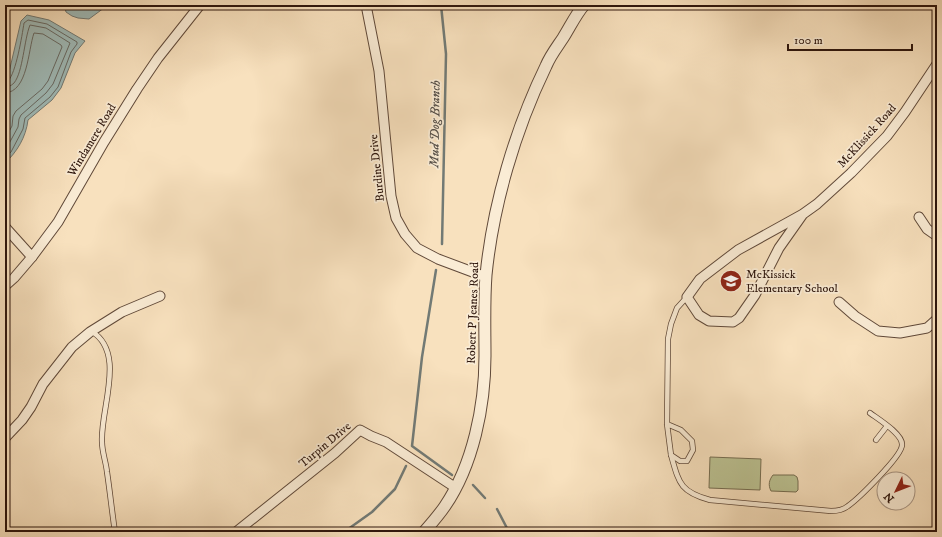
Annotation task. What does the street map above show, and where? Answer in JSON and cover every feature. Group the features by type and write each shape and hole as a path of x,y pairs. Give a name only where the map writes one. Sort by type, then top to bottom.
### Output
{"street":[{"name":"Windamere Road","path":"5,286 32,258 58,222 104,142 146,76 158,58 200,5"},
{"name":"Burdine Drive","path":"366,5 379,71 391,196 396,218 405,234 417,248 438,259 486,277"},
{"name":"Robert P Jeanes Road","path":"424,532 444,507 456,488 470,456 477,427 484,380 486,277 496,210 519,132 546,65 584,5"},
{"name":"McKlissick Road","path":"802,214 779,248 755,295 739,318 733,322 709,321 699,314 686,297 700,279 738,250 817,204 851,173 887,136 937,64"},
{"path":"919,216 927,229 937,236"},
{"path":"5,227 32,258"},
{"path":"5,438 22,420 31,407 43,384 72,347 91,331 122,312 160,296"},
{"path":"839,302 855,316 878,331 900,333 927,328 937,319"},
{"name":"Turpin Drive","path":"236,532 335,453 360,430 370,436 386,442 456,488"}],"lane":[{"path":"686,297 677,308 671,324 668,339 667,424 670,455 678,479 686,490 695,496 710,500 839,511 854,501 883,472 899,453 902,445 897,433 870,413"},
{"path":"91,331 98,336 105,345 108,356 110,387 104,414 102,444 107,469 115,532"},
{"path":"667,424 680,430 692,441 693,450 687,461 680,461 670,455"},
{"path":"876,440 888,426"}],"green space":[{"path":"710,457 761,459 760,490 709,488"},
{"path":"773,475 794,475 797,477 798,490 796,492 771,491 769,483"}],"water":[{"path":"64,5 108,5 89,19 72,16 66,12"},
{"path":"27,15 49,20 85,41 75,53 61,88 52,100 28,120 20,144 5,163 5,82 10,68 21,21"}],"waterway":[{"name":"Mud Dog Branch","path":"441,5 446,54 442,244"},
{"name":"Mud Dog Branch","path":"436,270 422,357 412,446 452,475"},
{"name":"Mud Dog Branch","path":"344,532 372,512 395,489 406,466"},
{"path":"473,485 485,498"},
{"path":"497,509 509,532"}],"place":[{"name":"McKissick Elementary School","path":"731,281"}]}
